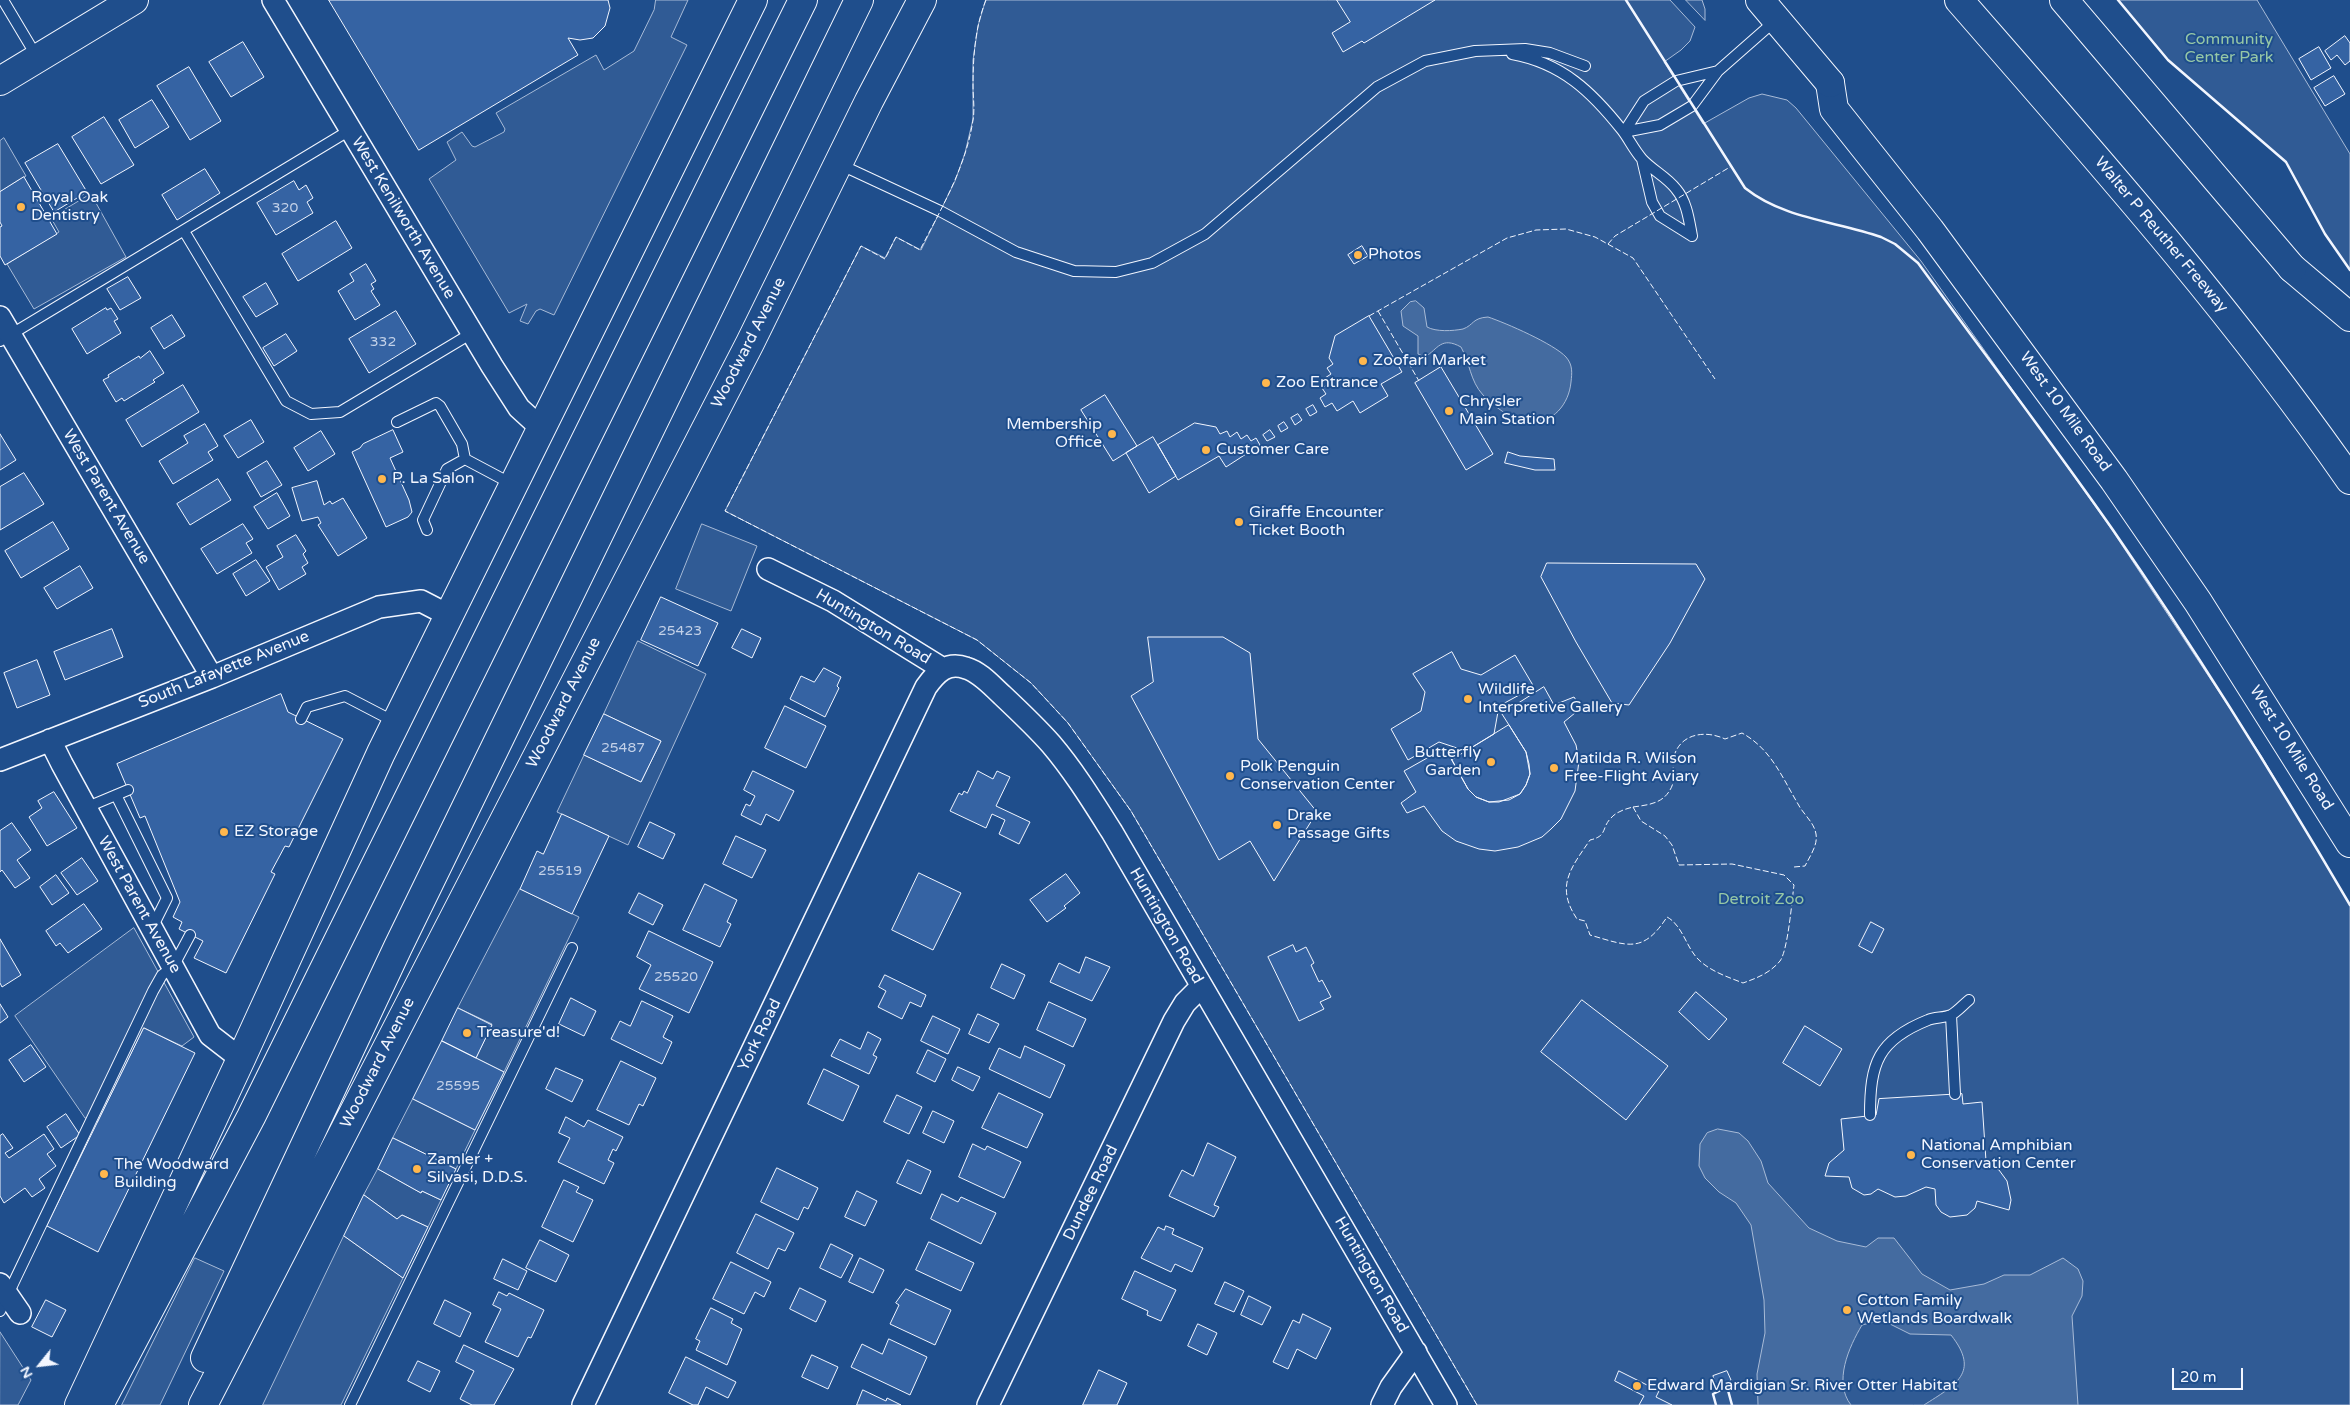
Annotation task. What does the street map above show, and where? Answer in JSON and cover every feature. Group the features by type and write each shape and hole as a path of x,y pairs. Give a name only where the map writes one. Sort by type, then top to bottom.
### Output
{"main road":[{"path":"0,81 134,0"},
{"path":"79,1405 242,1059 396,723 753,0"},
{"path":"99,1405 255,1108 803,0"},
{"name":"Woodward Avenue","path":"184,1405 398,947 859,0"},
{"name":"Woodward Avenue","path":"202,1405 750,343 838,164 922,0"},
{"name":"Walter P Reuther Freeway","path":"1959,0 2141,209 2214,297 2302,412 2350,480"},
{"path":"2064,0 2292,268 2350,317"},
{"name":"West 10 Mile Road","path":"1768,10 1830,83 1834,109 1936,238 2114,480 2203,610 2350,843"}],"street":[{"name":"West Kenilworth Avenue","path":"274,0 472,333 519,408 542,429"},
{"name":"West Parent Avenue","path":"4,331 212,676"},
{"name":"Huntington Road","path":"768,569 833,601 942,669 953,666 976,672 1051,744 1080,782 1112,832 1446,1405"},
{"name":"South Lafayette Avenue","path":"0,760 379,607 420,602 450,616"},
{"name":"York Road","path":"582,1405 926,688 936,672 942,669"},
{"name":"West Parent Avenue","path":"50,740 85,808 210,1035 242,1059"},
{"name":"Dundee Road","path":"988,1405 1174,1021 1185,1003 1201,987"},
{"path":"1382,1405 1391,1387 1416,1352"}],"lane":[{"path":"2,0 38,58"},
{"path":"1624,132 1660,125 1692,106 1718,70 1768,10"},
{"path":"838,164 940,211 1016,252 1074,271 1093,273 1128,270 1152,263 1205,234 1388,80 1435,58 1475,51 1525,49 1550,53 1585,66"},
{"path":"1499,51 1540,62 1559,70 1582,85 1624,132 1642,159 1678,191 1684,203 1692,236 1660,216 1652,202 1642,159"},
{"path":"1624,132 1644,101 1676,81 1718,70"},
{"path":"4,331 184,231 350,130"},
{"path":"184,231 286,400 311,414 340,412 472,333"},
{"path":"397,422 436,402 462,444 465,459"},
{"path":"465,459 514,485"},
{"path":"427,530 423,520 447,469 465,459"},
{"path":"301,719 307,707 345,696 396,723"},
{"path":"85,808 128,790"},
{"path":"116,795 167,898 152,928"},
{"path":"7,1301 153,991 162,975 173,967 190,935"},
{"path":"350,1405 572,948"},
{"path":"1870,1115 1872,1073 1880,1055 1890,1041 1930,1019 1951,1014 1969,1000"},
{"path":"1951,1014 1955,1094"}],"shaded area":[{"path":"656,0 688,0 671,37 687,45 554,315 540,309 536,311 528,324 520,321 527,304 509,313 429,179 456,160 447,142 462,132 472,146 475,147 504,132 505,129 496,113 596,55 604,70 634,51 654,10"},
{"name":"Detroit Zoo","path":"986,0 1670,0 1695,27 1690,41 1664,62 1703,124 1749,98 1762,94 1787,100 1796,108 1921,261 2112,530 2262,757 2350,905 2350,1405 1477,1405 1131,811 1068,723 1031,683 977,640 725,511 861,246 885,258 896,237 921,250 955,181 965,153 973,119 973,60 978,26"},
{"path":"1686,0 1702,0 1705,9 1705,20"},
{"name":"Community Center Park","path":"2118,0 2257,0 2350,154 2350,270 2325,234 2286,162 2168,60"},
{"path":"4,138 26,176 0,192 0,141"},
{"path":"91,194 126,257 34,309 7,264 59,232 51,218"},
{"path":"1416,301 1424,308 1427,327 1431,329 1445,331 1463,329 1476,320 1488,317 1529,334 1560,352 1568,360 1572,372 1570,390 1563,405 1545,420 1529,422 1516,419 1498,408 1479,390 1461,347 1444,343 1425,357 1418,354 1418,336 1403,326 1401,311 1410,302"},
{"path":"702,524 757,546 731,611 676,589"},
{"path":"638,641 706,674 628,845 557,812 584,755 641,782 661,741 604,714"},
{"path":"520,889 579,917 504,1072 476,1058 492,1024 458,1008"},
{"path":"134,928 194,1037 182,1046 144,1028 98,1122 85,1118 15,1016"},
{"path":"413,1099 475,1130 456,1169 393,1138"},
{"path":"1718,1129 1739,1133 1748,1141 1761,1161 1768,1183 1809,1228 1837,1241 1866,1247 1878,1238 1894,1238 1922,1274 1950,1290 1984,1284 2004,1275 2030,1275 2063,1258 2078,1269 2083,1281 2082,1296 2072,1316 2078,1405 1924,1405 1946,1391 1960,1377 1964,1369 1964,1359 1960,1348 1951,1335 1910,1334 1882,1320 1862,1325 1848,1354 1843,1375 1843,1386 1851,1405 1758,1405 1757,1374 1765,1333 1764,1300 1751,1225 1736,1203 1719,1192 1705,1178 1699,1166 1700,1144 1707,1133"},
{"path":"378,1169 421,1193 422,1191 441,1200 428,1227 402,1215 397,1219 364,1195"},
{"path":"344,1236 403,1278 341,1405 263,1405"},
{"path":"195,1258 224,1271 160,1405 122,1405"},
{"path":"0,1332 31,1380 18,1405 0,1405"}],"building":[{"path":"329,0 608,0 610,8 605,26 593,38 580,40 568,38 578,55 419,150"},
{"path":"1337,0 1435,0 1364,43 1362,41 1343,52 1332,33 1350,22"},
{"path":"2345,36 2350,43 2350,61 2345,65 2337,55 2331,60 2325,51"},
{"path":"243,42 264,77 231,97 209,62"},
{"path":"2319,47 2331,68 2311,80 2299,59"},
{"path":"189,67 221,121 190,140 157,86"},
{"path":"2334,76 2345,94 2325,106 2314,88"},
{"path":"152,100 169,127 135,148 119,120"},
{"path":"104,117 134,165 101,184 72,137"},
{"path":"58,144 87,192 54,212 25,163"},
{"path":"205,169 220,193 177,220 162,195"},
{"name":"Royal Oak Dentistry","path":"24,177 57,234 5,265 0,256 0,227 2,226 0,222 0,192"},
{"path":"294,181 299,190 306,185 313,198 307,202 313,213 276,235 257,203"},
{"path":"336,221 352,248 298,281 282,254"},
{"name":"Photos","path":"1362,246 1368,256 1354,264 1348,255"},
{"path":"366,264 376,281 371,284 374,289 371,291 380,305 355,320 338,291 354,281 350,274"},
{"path":"128,277 141,298 120,310 107,289"},
{"path":"266,283 278,304 256,317 243,297"},
{"path":"106,308 107,310 111,308 118,319 114,321 121,333 87,354 72,329"},
{"path":"396,311 416,344 369,373 349,339"},
{"path":"172,315 185,336 164,349 151,328"},
{"name":"Zoofari Market","path":"1369,316 1402,372 1381,384 1388,396 1360,413 1353,401 1337,411 1332,403 1325,407 1320,398 1326,394 1322,388 1328,384 1325,378 1331,374 1327,368 1333,364 1329,358 1335,336"},
{"path":"286,334 297,351 274,366 263,348"},
{"path":"150,351 164,373 153,380 155,382 124,401 122,398 116,402 103,380 109,377 108,375"},
{"name":"Chrysler Main Station","path":"1441,367 1493,454 1466,470 1415,383"},
{"path":"183,385 199,412 142,447 126,420"},
{"name":"Membership Office","path":"1105,395 1137,446 1113,461 1081,410"},
{"path":"1313,405 1317,412 1310,416 1306,409"},
{"path":"1298,414 1302,420 1295,425 1291,418"},
{"path":"251,420 264,442 238,458 224,436"},
{"path":"1284,422 1288,428 1281,432 1278,426"},
{"name":"Customer Care","path":"1195,423 1216,427 1220,434 1227,431 1230,437 1237,432 1241,439 1247,435 1251,441 1256,438 1260,445 1226,467 1219,456 1178,480 1158,445"},
{"path":"205,424 218,446 208,452 213,460 173,484 159,461 188,443 184,436"},
{"name":"P. La Salon","path":"393,430 403,452 390,458 409,500 412,512 408,517 386,527 352,452 363,444"},
{"path":"1270,430 1275,437 1267,441 1263,435"},
{"path":"321,431 335,454 308,471 294,448"},
{"path":"0,434 16,460 0,470"},
{"path":"1153,437 1176,476 1149,493 1126,453"},
{"path":"1508,452 1520,456 1554,459 1555,470 1535,470 1505,463"},
{"path":"267,461 282,485 261,497 247,473"},
{"path":"24,473 44,504 0,530 0,487"},
{"path":"218,479 231,500 190,525 177,504"},
{"path":"317,481 324,505 330,501 332,504 343,498 367,538 338,556 318,525 321,523 318,517 302,521 292,488"},
{"path":"277,493 290,516 268,529 254,507"},
{"path":"53,522 69,549 21,578 5,551"},
{"path":"243,524 253,539 246,543 252,553 217,574 201,549"},
{"path":"296,535 306,551 303,554 308,563 302,567 306,574 279,590 266,567 283,557 277,546"},
{"path":"256,560 270,581 246,596 233,574"},
{"path":"1547,563 1696,564 1705,579 1670,643 1629,705 1612,703 1576,642 1541,577"},
{"path":"80,566 93,588 57,609 44,588"},
{"path":"661,597 718,623 698,666 641,640"},
{"path":"112,629 123,657 65,680 54,652"},
{"path":"742,629 761,638 752,658 732,648"},
{"name":"Polk Penguin Conservation Center","path":"1148,637 1223,637 1250,653 1258,739 1317,812 1274,881 1250,841 1219,860 1131,696 1153,682"},
{"name":"Wildlife Interpretive Gallery","path":"1452,652 1461,669 1481,675 1515,655 1534,687 1499,706 1494,734 1466,751 1439,742 1408,760 1391,729 1421,711 1425,692 1413,674"},
{"path":"37,660 50,695 17,708 4,673"},
{"path":"824,668 841,677 837,686 839,688 825,717 790,699 801,676 814,682"},
{"name":"Matilda R. Wilson Free-Flight Aviary","path":"1544,687 1554,705 1574,697 1581,708 1564,722 1576,745 1579,761 1575,791 1561,819 1551,829 1542,837 1518,847 1495,851 1479,849 1456,841 1442,831 1424,806 1407,813 1401,803 1416,792 1404,771 1445,748 1468,789 1476,797 1489,802 1499,802 1520,794 1530,774 1529,764 1526,752 1502,714"},
{"name":"EZ Storage","path":"281,694 288,712 343,739 289,847 285,846 271,872 275,874 226,973 194,958 203,941 179,929 182,922 173,917 180,902 145,816 140,818 117,764"},
{"path":"785,706 826,726 806,768 765,748"},
{"path":"604,714 661,741 641,782 584,755"},
{"name":"Butterfly Garden","path":"1509,725 1526,752 1530,774 1520,794 1509,800 1489,802 1476,797 1468,789 1452,760"},
{"path":"753,771 794,791 779,821 766,814 761,825 741,815 746,804 750,806 755,796 744,790"},
{"path":"978,771 993,779 997,771 1010,777 996,806 1030,822 1019,844 999,834 1005,820 992,814 986,828 950,811 959,793 962,795 964,791 967,793"},
{"path":"54,792 77,828 47,846 29,817 42,808 38,801"},
{"path":"562,814 609,836 572,914 520,889 537,851 543,854"},
{"path":"650,822 675,834 663,859 638,847"},
{"path":"12,823 31,850 17,860 30,878 15,888 2,870 0,872 0,831"},
{"path":"736,836 766,850 752,878 723,864"},
{"path":"82,858 98,881 77,895 61,873"},
{"path":"919,873 961,893 933,950 892,930"},
{"path":"1066,874 1080,893 1064,906 1066,908 1047,922 1030,900"},
{"path":"56,875 69,893 52,905 40,887"},
{"path":"705,884 737,900 727,922 731,924 720,947 683,930"},
{"path":"639,893 663,905 653,925 629,913"},
{"path":"84,904 102,929 68,953 60,943 56,946 46,931"},
{"path":"1871,922 1884,929 1872,953 1859,946"},
{"path":"649,931 713,962 689,1013 639,989 651,965 637,957"},
{"path":"0,939 21,975 2,987 0,983"},
{"path":"1293,945 1296,952 1306,947 1314,963 1311,965 1319,982 1322,980 1331,997 1320,1002 1324,1009 1299,1021 1268,957"},
{"path":"1086,957 1110,967 1092,1001 1050,982 1059,963 1079,973"},
{"path":"1002,964 1025,975 1014,999 991,988"},
{"path":"885,975 926,995 921,1007 910,1002 902,1019 878,1007 886,991 879,987"},
{"path":"1696,992 1727,1019 1709,1040 1679,1012"},
{"path":"571,998 596,1011 584,1036 559,1024"},
{"path":"1582,1000 1668,1066 1626,1120 1541,1052"},
{"path":"642,1001 673,1016 663,1037 672,1042 662,1064 611,1039 620,1021 630,1026"},
{"path":"1049,1002 1086,1019 1073,1047 1037,1030"},
{"path":"0,1004 8,1017 0,1023"},
{"name":"Treasure'd!","path":"458,1008 492,1025 476,1058 442,1041"},
{"path":"978,1014 999,1024 989,1043 969,1034"},
{"path":"933,1016 960,1029 948,1054 921,1041"},
{"path":"1805,1026 1842,1049 1820,1086 1783,1063"},
{"name":"The Woodward Building","path":"144,1028 195,1053 98,1252 47,1226"},
{"path":"868,1032 881,1039 873,1055 877,1057 869,1074 831,1056 840,1039 860,1049"},
{"path":"442,1041 504,1072 475,1130 413,1099"},
{"path":"31,1045 46,1067 24,1082 9,1060"},
{"path":"1025,1046 1065,1065 1050,1098 989,1069 999,1048 1020,1058"},
{"path":"928,1050 946,1059 935,1082 917,1073"},
{"path":"621,1061 656,1078 643,1106 639,1104 629,1125 597,1110"},
{"path":"958,1067 980,1077 973,1091 952,1080"},
{"path":"556,1068 583,1080 572,1102 546,1089"},
{"path":"824,1069 859,1086 843,1121 808,1104"},
{"path":"999,1093 1043,1114 1027,1148 982,1128"},
{"name":"National Amphibian Conservation Center","path":"1962,1094 1963,1104 1982,1102 1986,1161 1999,1170 2007,1181 2011,1200 2009,1210 1977,1201 1975,1208 1967,1215 1950,1217 1941,1212 1936,1205 1935,1189 1926,1187 1906,1196 1895,1197 1878,1189 1871,1194 1864,1195 1852,1188 1849,1177 1825,1176 1829,1163 1844,1150 1841,1119 1876,1115 1879,1099"},
{"path":"897,1095 922,1107 909,1134 884,1122"},
{"path":"933,1111 954,1121 944,1143 923,1133"},
{"path":"66,1114 80,1135 61,1148 47,1127"},
{"path":"566,1117 584,1127 588,1120 623,1137 616,1151 613,1149 608,1160 614,1163 604,1184 558,1162 570,1138 559,1133"},
{"path":"3,1134 13,1148 5,1153 9,1158 44,1134 54,1149 47,1154 56,1166 39,1179 45,1188 32,1197 25,1188 4,1203 0,1196 0,1136"},
{"name":"Zamler + Silvasi, D.D.S.","path":"393,1138 456,1169 441,1200 422,1191 421,1193 378,1169"},
{"path":"1208,1143 1236,1157 1214,1205 1219,1207 1214,1217 1169,1196 1182,1170 1193,1176"},
{"path":"973,1144 985,1150 987,1146 1021,1162 1004,1198 959,1177"},
{"path":"908,1160 931,1171 921,1194 897,1183"},
{"path":"777,1168 818,1188 808,1209 804,1207 798,1220 761,1202"},
{"path":"564,1180 579,1187 576,1192 593,1200 573,1242 542,1227"},
{"path":"857,1191 877,1201 865,1226 845,1217"},
{"path":"942,1194 958,1202 961,1197 996,1213 981,1244 931,1219"},
{"path":"364,1195 397,1219 402,1215 428,1227 403,1278 344,1236"},
{"path":"756,1214 794,1233 785,1251 778,1248 768,1269 737,1253"},
{"path":"1166,1226 1174,1229 1172,1234 1203,1248 1192,1272 1175,1264 1171,1272 1141,1258 1158,1227 1164,1230"},
{"path":"540,1240 569,1255 556,1282 526,1268"},
{"path":"929,1242 974,1263 961,1291 916,1270"},
{"path":"831,1244 853,1255 841,1278 820,1268"},
{"path":"860,1258 884,1270 873,1293 849,1282"},
{"path":"503,1259 527,1271 518,1290 494,1279"},
{"path":"731,1262 771,1282 764,1297 755,1292 744,1314 713,1299"},
{"path":"1135,1271 1176,1290 1161,1321 1147,1315 1148,1311 1122,1299"},
{"path":"1225,1282 1244,1291 1234,1312 1215,1304"},
{"path":"800,1288 826,1301 816,1322 790,1309"},
{"path":"906,1289 951,1310 935,1345 890,1324 899,1305 896,1303"},
{"path":"499,1292 507,1296 509,1293 544,1310 531,1338 528,1337 518,1357 485,1342 501,1309 493,1305"},
{"path":"1249,1296 1271,1307 1262,1325 1241,1315"},
{"path":"46,1300 66,1310 52,1337 32,1327"},
{"path":"445,1300 471,1313 460,1337 434,1324"},
{"path":"711,1308 733,1319 731,1323 742,1329 727,1365 696,1350 700,1341 696,1339"},
{"path":"1303,1314 1331,1328 1316,1359 1297,1349 1288,1369 1273,1362 1293,1320 1299,1323"},
{"path":"1198,1324 1217,1333 1207,1355 1188,1346"},
{"path":"889,1339 927,1357 910,1395 851,1367 862,1344 882,1354"},
{"path":"464,1345 514,1369 494,1405 472,1405 460,1399 474,1371 456,1362"},
{"path":"812,1355 838,1367 828,1389 802,1377"},
{"path":"686,1357 736,1382 728,1398 706,1387 698,1405 693,1405 669,1393"},
{"path":"418,1361 440,1371 430,1392 408,1381"},
{"path":"1099,1370 1127,1383 1117,1405 1083,1405"},
{"name":"Edward Mardigian Sr. River Otter Habitat","path":"1619,1371 1659,1391 1656,1397 1672,1405 1639,1405 1644,1396 1615,1381"},
{"path":"1727,1371 1731,1380 1722,1385 1722,1389 1718,1391 1713,1376"},
{"path":"863,1390 886,1401 887,1398 901,1405 857,1405"}],"fence":[{"path":"986,0 975,42 973,75 974,112 970,137 959,171 936,219 920,250 896,237 885,259 861,246 725,511 977,640 1031,683 1068,723 1131,811 1477,1405"},
{"path":"1608,244 1615,236 1730,167"},
{"path":"1369,316 1507,238 1536,230 1566,229 1595,237 1633,258 1715,379"},
{"path":"1378,311 1419,381"},
{"path":"1633,807 1654,803 1667,795 1674,777 1674,756 1682,742 1702,734 1725,739 1742,733 1761,747 1775,764 1815,830 1816,842 1805,866 1794,867"},
{"path":"1633,807 1641,821 1665,836 1672,845 1679,865 1732,864 1784,875 1794,885 1783,955 1772,969 1743,983 1725,976 1707,967 1697,958 1680,930 1667,917 1650,937 1634,944 1615,942 1590,935 1585,921 1577,919 1570,907 1566,887 1568,878 1590,840 1602,834 1608,822 1615,814 1633,807"}],"wall":[{"path":"1626,0 1745,188 1760,198 1793,213 1881,237 1895,244 1918,263 2113,530 2175,622 2235,715 2350,905"},
{"path":"2118,0 2168,60 2286,162 2325,234 2350,270"},
{"path":"1724,1384 1726,1383 1732,1405"},
{"path":"1716,1405 1713,1394 1721,1390"}],"place":[{"name":"Royal Oak Dentistry","path":"21,207"},
{"name":"Photos","path":"1358,255"},
{"name":"Zoofari Market","path":"1363,361"},
{"name":"Zoo Entrance","path":"1266,383"},
{"name":"Chrysler Main Station","path":"1449,411"},
{"name":"Membership Office","path":"1112,434"},
{"name":"Customer Care","path":"1206,450"},
{"name":"P. La Salon","path":"382,479"},
{"name":"Giraffe Encounter Ticket Booth","path":"1239,522"},
{"name":"Wildlife Interpretive Gallery","path":"1468,699"},
{"name":"Butterfly Garden","path":"1491,762"},
{"name":"Matilda R. Wilson Free-Flight Aviary","path":"1554,768"},
{"name":"Polk Penguin Conservation Center","path":"1230,776"},
{"name":"Drake Passage Gifts","path":"1277,825"},
{"name":"EZ Storage","path":"224,832"},
{"name":"Treasure'd!","path":"467,1033"},
{"name":"National Amphibian Conservation Center","path":"1911,1155"},
{"name":"Zamler + Silvasi, D.D.S.","path":"417,1169"},
{"name":"The Woodward Building","path":"104,1174"},
{"name":"Cotton Family Wetlands Boardwalk","path":"1847,1310"},
{"name":"Edward Mardigian Sr. River Otter Habitat","path":"1637,1386"}]}
